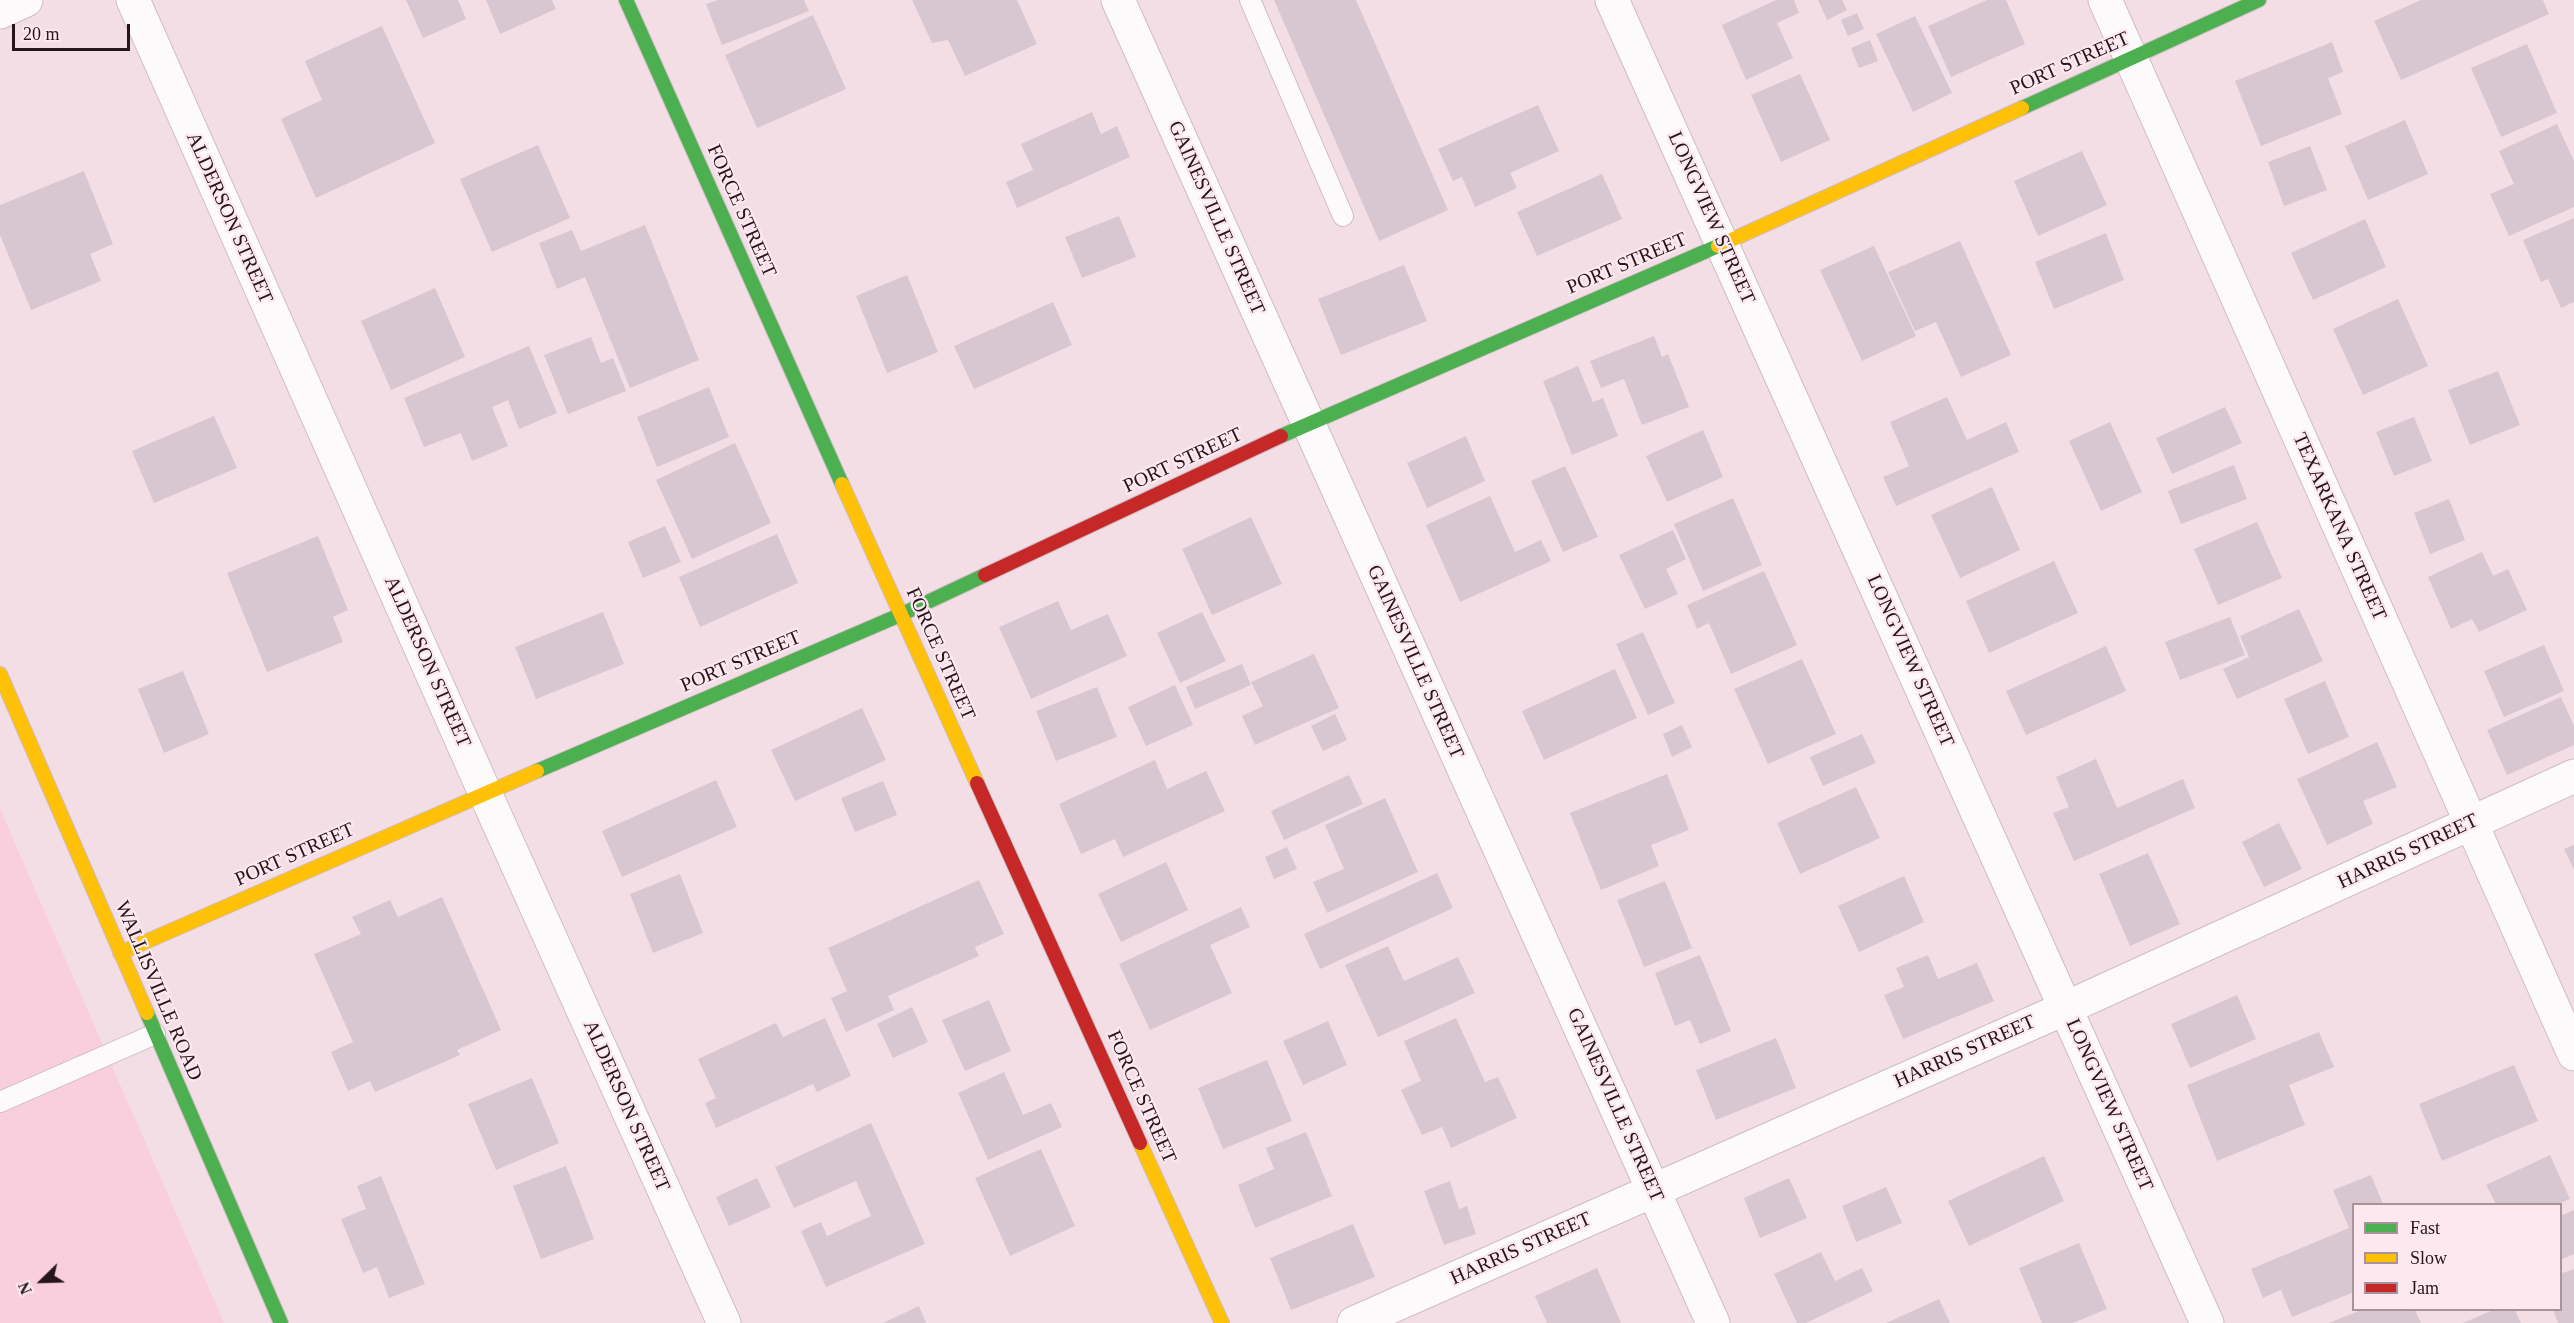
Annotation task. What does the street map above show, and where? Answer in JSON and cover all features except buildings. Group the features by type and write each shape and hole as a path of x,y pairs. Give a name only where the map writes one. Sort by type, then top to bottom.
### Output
{"street":[{"path":"0,12 26,0"},
{"name":"ALDERSON STREET","path":"133,0 485,793 724,1323"},
{"name":"FORCE STREET","path":"626,0 900,615 1222,1323"},
{"name":"GAINESVILLE STREET","path":"1118,0 1713,1323"},
{"name":"LONGVIEW STREET","path":"1612,0 2207,1323"},
{"name":"TEXARKANA STREET","path":"2105,0 2574,1054"},
{"name":"PORT STREET","path":"120,953 900,615 1308,423 1723,244 2259,0"},
{"name":"WALLISVILLE ROAD","path":"0,674 280,1323"},
{"name":"HARRIS STREET","path":"1354,1323 2066,1008 2574,776"}],"lane":[{"path":"1250,0 1343,216"},
{"path":"0,1102 155,1034"}],"shaded area":[{"path":"0,809 224,1323 0,1323"}],"traffic: fast":[{"path":"626,0 842,484"},
{"path":"2022,108 2259,0"},
{"path":"1281,436 1718,246"},
{"path":"537,771 900,615 985,575"},
{"path":"147,1013 281,1323"}],"traffic: slow":[{"path":"1718,246 2022,108"},
{"path":"842,484 977,783"},
{"path":"0,674 147,1013"},
{"path":"120,953 537,771"},
{"path":"1140,1143 1222,1323"}],"traffic: jam":[{"path":"985,575 1281,436"},
{"path":"977,783 1140,1143"}]}
